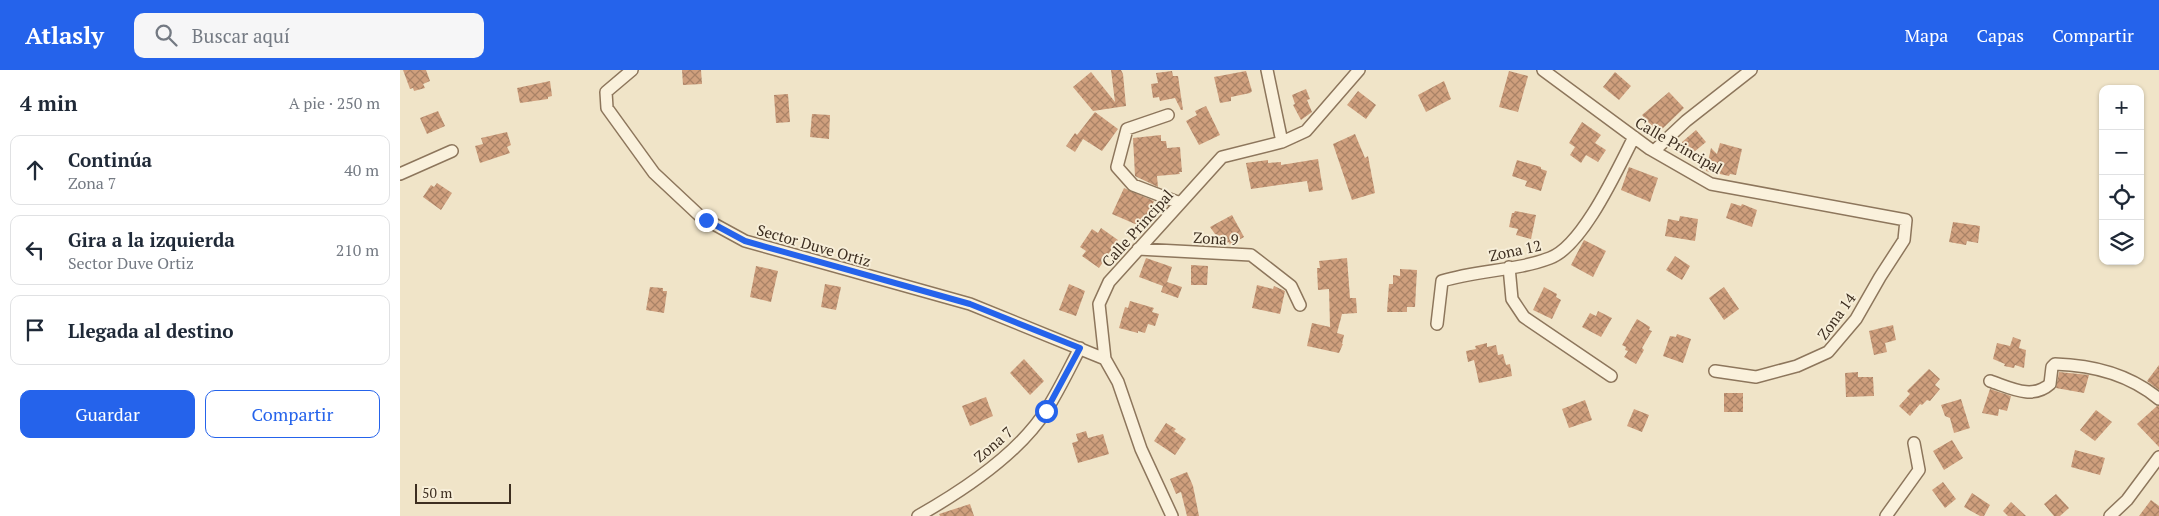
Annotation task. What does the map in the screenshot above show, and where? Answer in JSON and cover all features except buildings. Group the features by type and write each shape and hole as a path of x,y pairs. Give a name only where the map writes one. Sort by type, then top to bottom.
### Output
{"street":[{"name":"Sector Duve Ortiz","path":"632,70 606,92 607,108 654,173 702,217 745,241 970,304 1105,359"},
{"path":"1267,70 1282,142"},
{"name":"Calle Principal","path":"1172,516 1141,449 1118,382 1105,359 1099,304 1109,282 1222,157 1282,142 1306,131 1359,70"},
{"name":"Calle Principal","path":"1543,70 1634,138 1711,184 1906,220"},
{"path":"1654,151 1686,121 1751,70"},
{"path":"1168,115 1127,128 1117,167 1133,185 1180,203"},
{"name":"Zona 12","path":"1437,324 1442,281 1552,258 1574,240 1605,195 1634,138"},
{"path":"400,174 452,151"},
{"name":"Zona 14","path":"1715,370 1756,377 1797,366 1828,352 1856,319 1880,276 1904,240 1906,220"},
{"name":"Zona 9","path":"1138,249 1250,254 1290,286 1300,305"},
{"path":"1509,268 1512,299 1524,317 1611,376"},
{"name":"Zona 7","path":"918,516 947,499 1014,450 1046,411 1080,348"},
{"path":"1990,382 2026,392 2036,392 2050,384 2052,366 2055,364 2074,364 2106,371 2134,383 2159,399"},
{"path":"1886,516 1919,470 1914,443"},
{"path":"2110,516 2127,500 2159,457"}],"route":[{"path":"706,220 745,241 970,304 1080,348 1046,411"}]}
